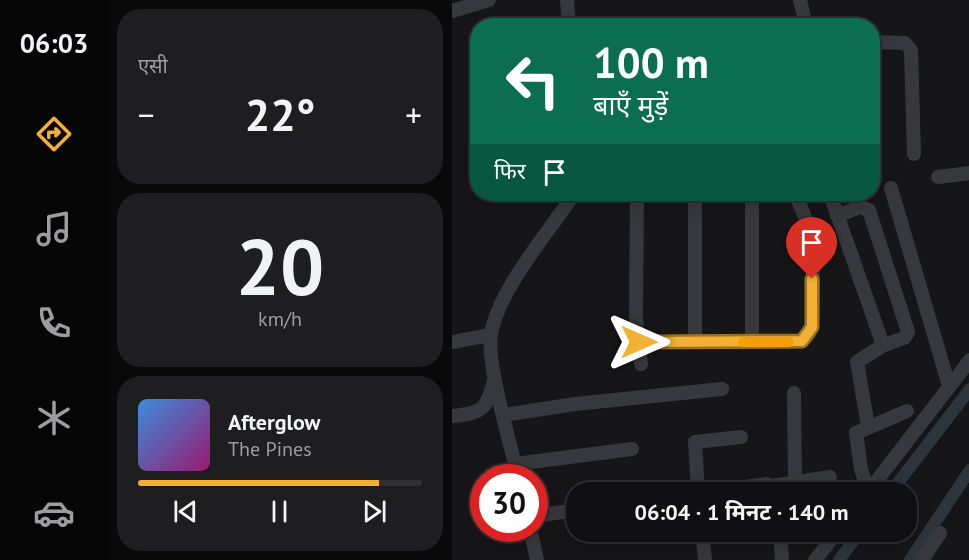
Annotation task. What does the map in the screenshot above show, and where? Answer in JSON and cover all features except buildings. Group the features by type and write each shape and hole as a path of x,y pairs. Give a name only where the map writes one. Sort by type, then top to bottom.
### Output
{"street":[{"path":"452,11 489,0"},
{"path":"567,0 568,18"},
{"path":"800,0 804,18"},
{"path":"880,42 905,43 911,50 914,154"},
{"path":"938,177 970,173"},
{"path":"891,188 949,386"},
{"path":"515,464 495,374 490,335 503,297 569,201"},
{"path":"636,201 636,318 641,364"},
{"path":"695,201 695,342"},
{"path":"752,201 752,342"},
{"path":"639,342 802,341 812,327 813,250 809,228 798,201"},
{"path":"832,201 880,332 882,346"},
{"path":"837,216 860,207 869,210 908,332 904,338 882,346 857,362 868,426"},
{"path":"452,342 490,335"},
{"path":"876,482 970,360"},
{"path":"452,416 474,414 483,409 489,402 495,374"},
{"path":"504,415 575,404 722,389"},
{"path":"794,393 795,482 830,477"},
{"path":"865,482 855,436 858,430 907,411"},
{"path":"697,482 695,442 741,437"},
{"path":"548,465 632,449"},
{"path":"548,514 566,511"},
{"path":"922,560 941,533"},
{"path":"533,542 537,560"},
{"path":"703,542 705,560"},
{"path":"781,542 782,560"},
{"path":"815,560 829,542"}],"waterway":[{"path":"899,482 970,389"},
{"path":"910,560 970,470"},
{"path":"839,560 853,542"}],"slow traffic":[{"path":"743,342 789,342"}],"route":[{"path":"639,342 802,341 810,334 812,327 812,279"}]}
